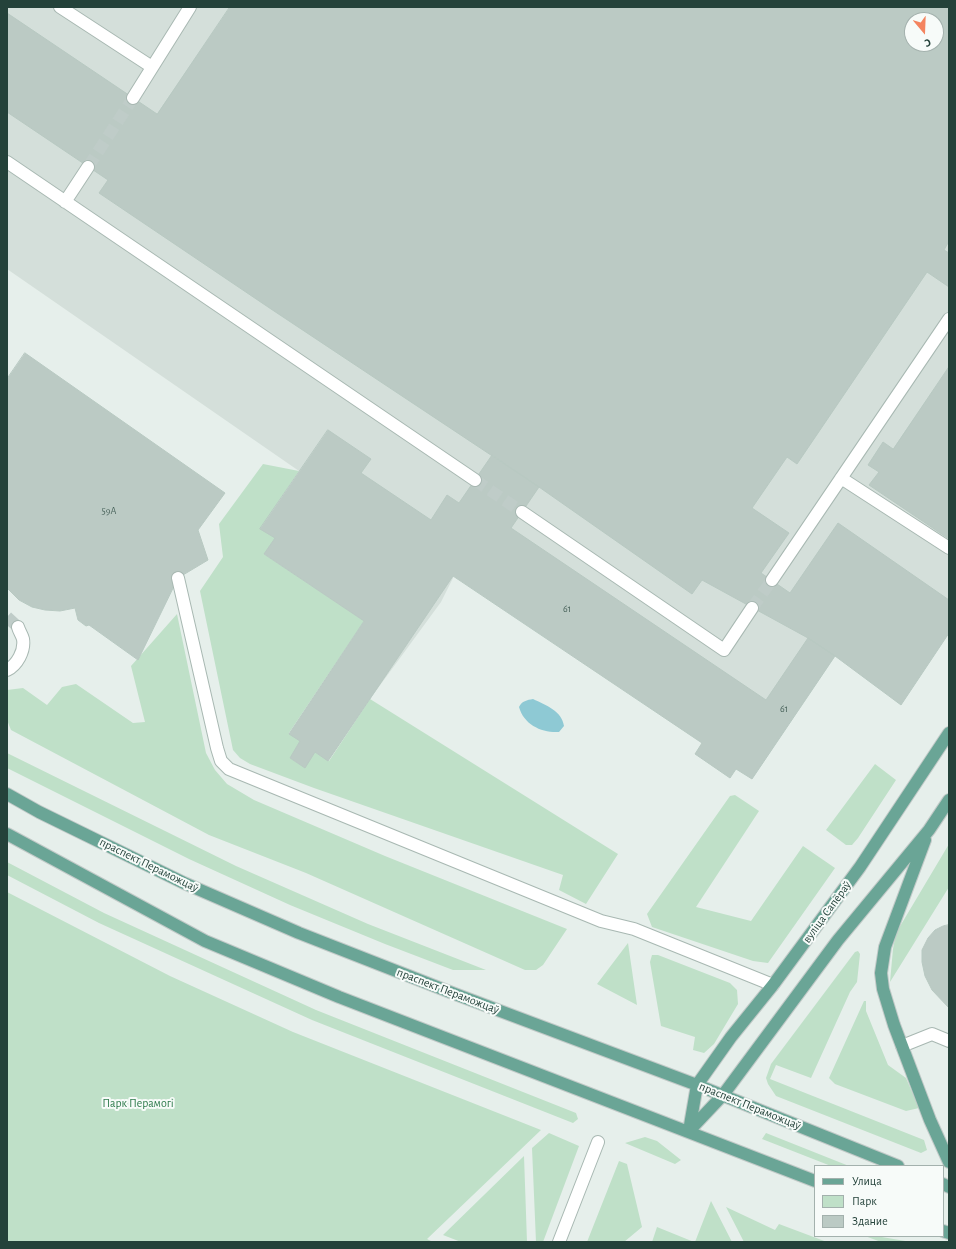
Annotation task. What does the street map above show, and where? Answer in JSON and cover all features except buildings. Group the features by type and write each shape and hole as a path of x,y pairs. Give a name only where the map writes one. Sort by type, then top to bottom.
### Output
{"main road":[{"name":"вуліца Сапёраў","path":"697,1085 731,1037 774,985 860,867 949,733"},
{"name":"праспект Пераможцаў","path":"7,794 39,812 184,883 299,933 455,994 724,1095 896,1165"},
{"name":"вуліца Сапёраў","path":"689,1131 724,1095 838,940 929,830 949,800"},
{"path":"929,830 891,927 885,947 882,966 883,989 902,1046 930,1120 949,1162"},
{"path":"7,834 205,941 339,997 814,1180"},
{"path":"689,1131 697,1085"}],"lane":[{"path":"60,7 152,67"},
{"path":"133,98 190,7"},
{"path":"7,162 475,480"},
{"path":"65,202 88,167"},
{"path":"772,580 949,319"},
{"path":"841,478 949,548"},
{"path":"522,512 724,650 752,608"},
{"path":"178,578 217,748 221,760 229,769 601,920 634,929 774,985"},
{"path":"7,670 12,668 21,654 23,640 18,627"},
{"path":"902,1046 932,1034 949,1041"},
{"path":"559,1242 598,1142"}],"shaded area":[{"path":"7,7 949,7 949,633 901,705 835,656 752,779 736,769 730,778 695,754 702,743 454,576 441,602 370,699 328,761 305,768 290,758 289,734 364,622 264,554 260,529 299,471 7,269"}],"green space":[{"path":"263,464 299,471 261,528 275,538 264,554 364,621 289,733 300,741 290,758 304,767 315,752 329,761 370,699 618,854 586,904 559,890 563,875 314,788 250,764 240,758 233,750 200,591 223,557 219,524"},
{"path":"177,614 206,753 215,770 227,784 254,800 385,856 567,929 543,965 536,970 525,970 306,873 209,835 11,730 7,720 7,690 23,688 47,705 62,687 76,684 133,723 145,722 131,666"},
{"path":"7,753 236,866 368,924 486,970 453,970 290,905 189,859 7,768"},
{"path":"875,764 896,780 858,838 852,845 846,845 826,830"},
{"path":"735,795 759,811 696,907 751,921 803,846 835,868 768,963 753,961 652,927 647,914 730,796"},
{"path":"949,844 949,887 890,982 896,933"},
{"path":"7,862 104,913 316,1010 576,1113 578,1119 573,1123 312,1020 99,923 7,875"},
{"name":"Парк Перамогі","path":"7,892 170,976 293,1032 541,1130 427,1239 433,1242 7,1242"},
{"path":"628,943 637,1005 597,984"},
{"path":"858,951 860,954 857,982 850,992 811,1078 776,1065 770,1079 924,1140 927,1150 921,1153 776,1096 766,1078 771,1064 855,952"},
{"path":"652,955 658,955 730,983 737,990 738,1004 714,1044 704,1053 693,1050 695,1037 661,1026 650,962"},
{"path":"864,1001 866,1001 866,1011 888,1065 906,1078 919,1108 906,1111 835,1084 829,1078"},
{"path":"549,1133 579,1146 543,1242 536,1242 532,1148"},
{"path":"766,1133 846,1165 828,1165 762,1139"},
{"path":"645,1137 657,1141 681,1160 675,1164 625,1143"},
{"path":"524,1156 527,1242 461,1242 443,1235"},
{"path":"619,1161 627,1164 642,1227 624,1242 587,1242"},
{"path":"711,1201 732,1242 695,1242"},
{"path":"726,1207 775,1230 779,1224 827,1242 744,1242"},
{"path":"657,1227 694,1242 652,1242"},
{"path":"868,1237 882,1237 911,1242 881,1242"}],"water":[{"path":"533,699 557,712 563,721 564,726 559,732 546,731 534,727 525,719 519,707 523,702"}],"tunnel":[{"path":"88,167 133,98"},
{"path":"475,480 522,512"},
{"path":"752,608 772,580"},
{"path":"7,617 18,627"}]}
